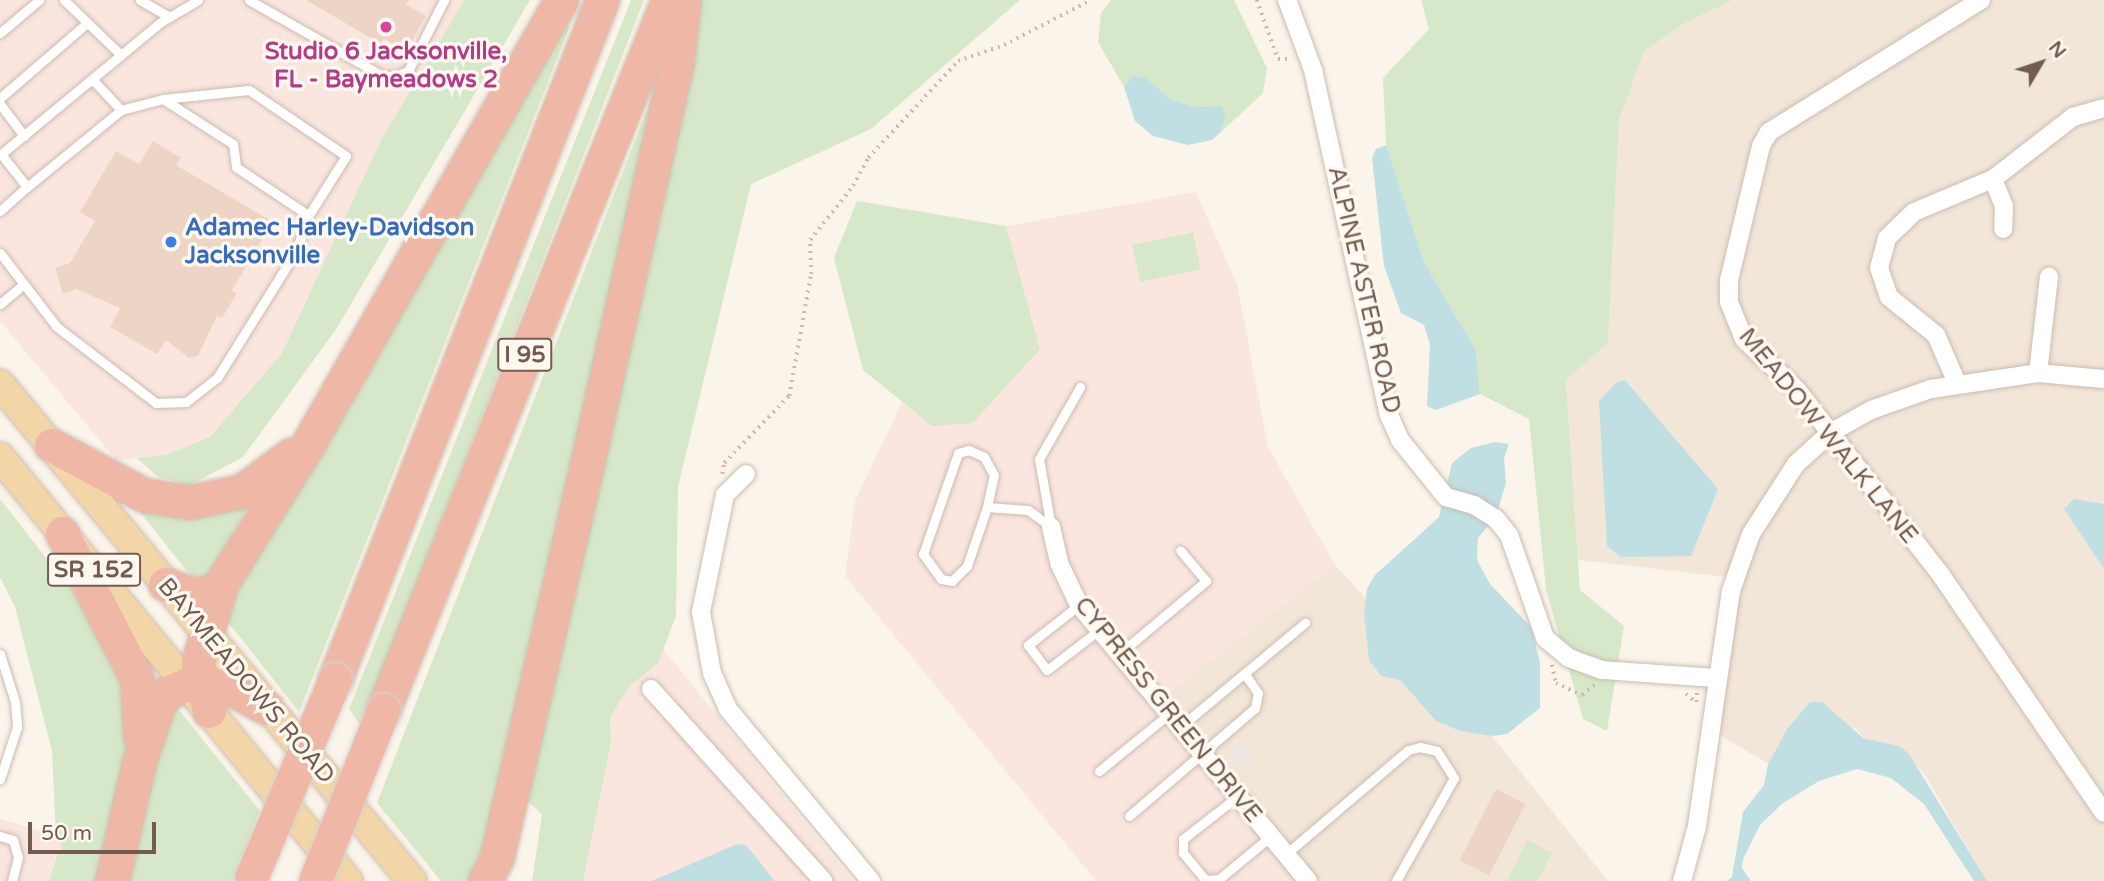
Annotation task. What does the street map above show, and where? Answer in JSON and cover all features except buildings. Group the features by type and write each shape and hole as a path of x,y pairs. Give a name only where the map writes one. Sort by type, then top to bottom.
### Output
{"highway":[{"path":"199,692 198,663 204,631 220,584 308,444 561,0"},
{"name":"I 95","path":"251,879 335,678 602,0"},
{"name":"I 95","path":"315,881 668,0"},
{"path":"493,873 677,61 684,0"},
{"path":"51,445 144,495 190,502 242,491 308,444"},
{"path":"62,533 137,678 140,758"},
{"path":"165,584 193,595 209,593 220,584"},
{"path":"112,881 140,758 159,703 228,687 267,708"}],"main road":[{"name":"BAYMEADOWS ROAD","path":"0,384 412,881"},
{"name":"BAYMEADOWS ROAD","path":"0,457 199,692 348,881"}],"street":[{"name":"ALPINE ASTER ROAD","path":"1287,0 1313,70 1390,415 1400,440 1446,497 1474,505 1496,519 1509,535 1545,638 1569,658 1602,670 1708,677"},
{"name":"MEADOW WALK LANE","path":"1981,0 1769,132 1761,146 1729,280 1729,302 1744,339 1797,390 1948,584 2104,813"},
{"path":"1958,383 1936,335 1889,297 1879,268 1881,252 1893,231 1914,212 1993,179 2073,117 2104,108"},
{"path":"1993,179 2004,206 2003,229"},
{"path":"2038,373 2049,277"},
{"path":"1682,881 1697,826 1708,677 1731,591 1751,534 1796,464 1830,433 1871,410 1958,383 2038,373 2104,379"},
{"path":"746,474 725,495 701,612 712,673 728,709 871,881"},
{"name":"CYPRESS GREEN DRIVE","path":"1051,527 1059,563 1079,605 1308,881"},
{"path":"651,689 823,881"}],"lane":[{"path":"0,33 39,0"},
{"path":"64,0 121,55"},
{"path":"140,0 169,17"},
{"path":"27,187 1,155 169,17 198,0"},
{"path":"249,0 383,76 396,76 408,71 444,0"},
{"path":"0,98 87,23"},
{"path":"92,79 121,110"},
{"path":"0,211 121,110 163,99 249,90 346,156 305,221 293,256 218,378 186,402 156,403 57,327 0,253"},
{"path":"163,99 233,144 236,166 305,213 305,221"},
{"path":"0,104 24,136"},
{"path":"0,304 24,284"},
{"path":"1051,527 1039,460 1080,387"},
{"path":"969,450 984,457 994,475 987,507 967,566 952,581 941,579 923,554 958,453 969,450"},
{"path":"987,507 1028,510 1051,527"},
{"path":"1119,654 1206,582 1180,550"},
{"path":"1079,605 1028,645 1047,670 1099,630"},
{"path":"1099,771 1244,673 1306,623"},
{"path":"0,654 15,702 18,727 0,779"},
{"path":"1129,817 1204,755 1255,708 1258,693 1244,673"},
{"path":"1286,854 1408,750 1420,747 1437,751 1454,778 1396,881"},
{"path":"1238,796 1183,839 1183,853 1206,880 1219,879 1271,836"},
{"path":"0,836 13,840 19,857 12,881"}],"path":[{"path":"721,476 724,463 789,396 796,374 811,274 810,240 853,186 867,158 958,61 1004,45 1091,0"},
{"path":"1257,0 1278,59 1289,58 1293,70"},
{"path":"1545,656 1551,662 1556,683 1582,695 1592,685 1604,686"},
{"path":"1680,688 1696,702 1708,677"}],"shaded area":[{"path":"0,0 464,0 380,142 282,353 210,437 165,455 116,460 0,321"},
{"path":"1733,0 2104,0 2104,881 1987,881 1925,775 1899,746 1863,738 1856,728 1787,729 1768,764 1720,735 1731,630 1745,579 1578,560 1566,380 1608,343 1619,120 1644,51 1685,23"},
{"path":"1196,192 1237,284 1268,447 1335,565 1150,707 1294,881 1096,881 845,576 855,501 902,402 932,426 1040,349 1006,226"},
{"path":"1335,565 1366,598 1369,660 1400,680 1436,721 1492,736 1608,881 1294,881 1150,707"},
{"path":"663,649 853,881 583,881 611,743 610,717 630,686 658,663"},
{"path":"1243,744 1250,747 1253,754 1250,761 1243,764 1236,761 1233,754 1236,747"},
{"path":"0,819 56,835 66,858 57,852 49,881 0,881"}],"green space":[{"path":"464,0 530,0 337,328 243,457 190,485 158,477 137,458 165,455 210,437 282,353 380,142"},
{"path":"631,0 644,0 361,726 349,709"},
{"path":"700,0 1020,0 871,129 751,184 678,487 676,616 658,663 630,686 610,717 611,743 583,881 532,881 542,814 525,799"},
{"path":"1111,0 1234,0 1267,68 1263,93 1220,133 1226,117 1222,106 1195,107 1170,99 1145,77 1132,76 1124,87 1098,42 1101,13"},
{"path":"1421,0 1733,0 1685,23 1644,51 1619,120 1608,343 1566,380 1580,590 1624,626 1607,731 1583,719 1546,590 1529,419 1480,394 1476,350 1424,262 1386,145 1383,78 1429,29"},
{"path":"563,24 570,26 299,712 224,617 226,610"},
{"path":"675,38 512,753 473,881 441,881 377,803"},
{"path":"857,201 1006,226 1040,349 973,423 932,426 863,370 834,258"},
{"path":"1193,232 1201,269 1140,282 1132,245"},
{"path":"252,498 208,579 197,584 140,512 143,504"},
{"path":"0,499 107,636 134,714 101,881 49,881 58,852 65,857 56,835 52,751 15,607 0,577"},
{"path":"172,701 260,811 233,881 121,881"},
{"path":"1527,840 1552,853 1538,881 1507,881"}],"water":[{"path":"1132,76 1145,77 1170,99 1195,107 1222,106 1226,116 1220,133 1212,140 1188,145 1153,136 1135,121 1124,87"},
{"path":"1386,145 1424,262 1476,350 1480,394 1436,410 1427,406 1430,345 1424,325 1401,313 1384,266 1372,158 1376,149"},
{"path":"1625,380 1718,489 1691,556 1621,557 1607,546 1599,401 1617,382"},
{"path":"1495,442 1509,444 1504,458 1506,483 1496,516 1478,538 1477,560 1490,584 1531,627 1540,662 1540,708 1507,734 1492,736 1460,731 1436,721 1400,680 1381,676 1369,660 1364,613 1367,589 1374,576 1439,517 1452,463 1471,448"},
{"path":"2074,499 2104,504 2104,569 2064,509"},
{"path":"1810,702 1822,702 1863,738 1899,746 1909,754 1987,881 1974,881 1924,804 1891,778 1857,769 1819,781 1783,803 1760,825 1743,859 1742,868 1751,881 1727,881 1732,877 1743,812 1764,785 1768,764 1787,729"},
{"path":"737,844 746,845 775,881 652,881"}],"place":[{"name":"Studio 6 Jacksonville, FL - Baymeadows 2","path":"386,27"},
{"name":"Adamec Harley-Davidson Jacksonville","path":"171,242"}]}
